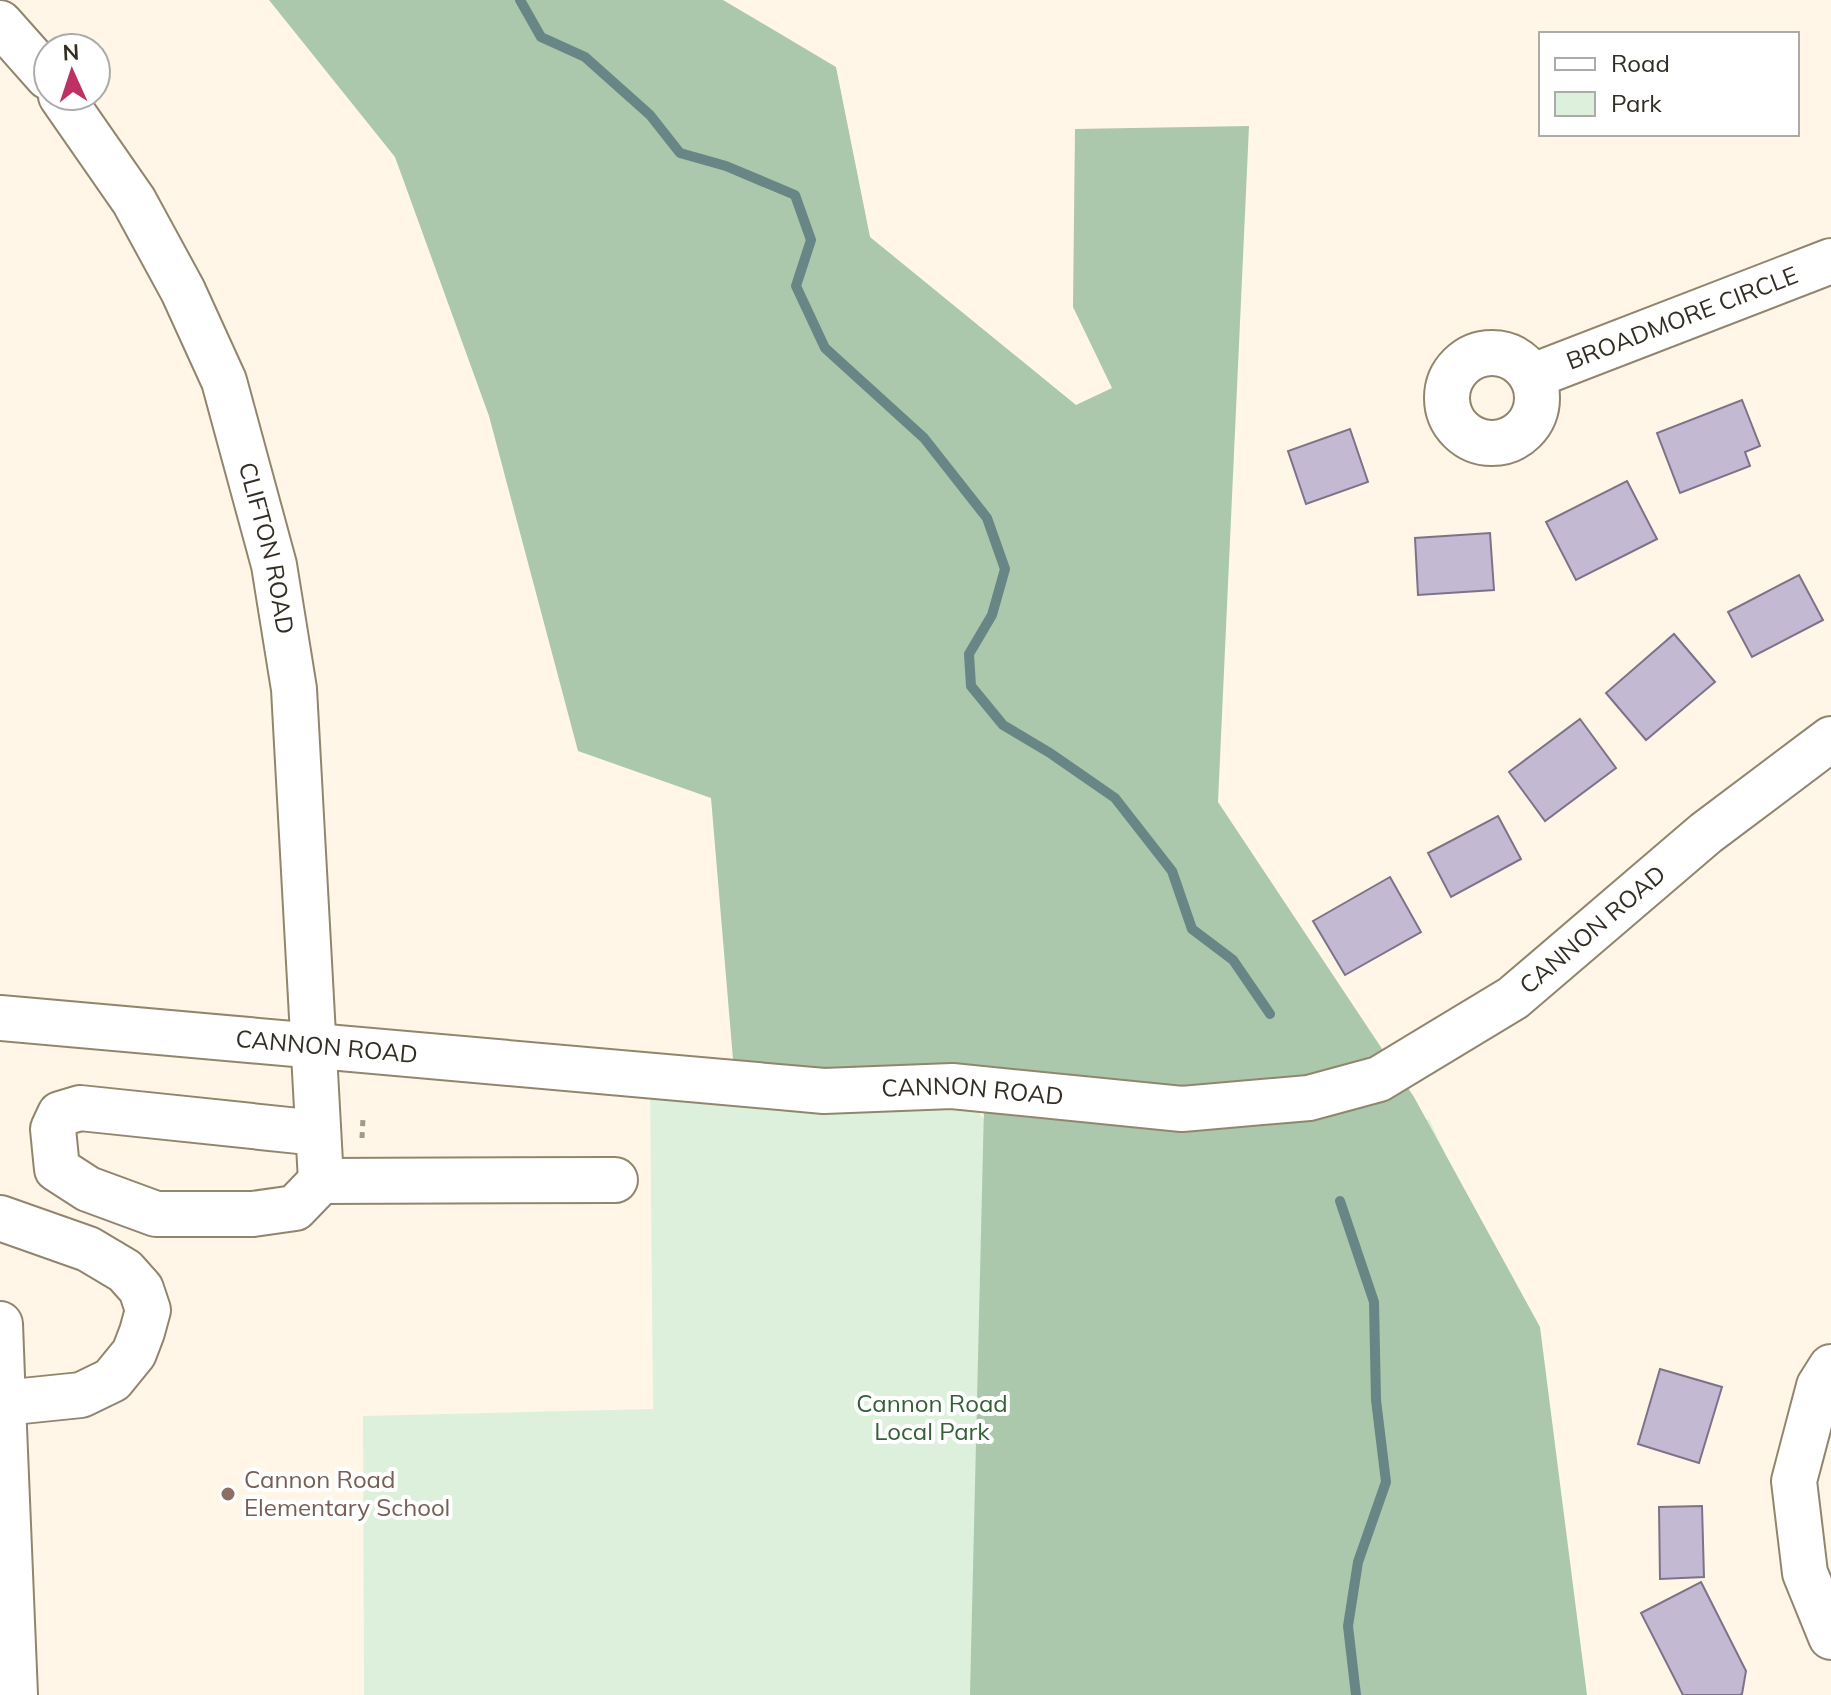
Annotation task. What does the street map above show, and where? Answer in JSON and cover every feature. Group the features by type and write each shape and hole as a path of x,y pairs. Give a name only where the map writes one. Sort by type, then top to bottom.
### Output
{"street":[{"path":"0,23 32,59"},
{"name":"CLIFTON ROAD","path":"72,112 134,201 183,291 224,381 274,565 294,689 321,1181"},
{"name":"BROADMORE CIRCLE","path":"1533,376 1831,261"},
{"name":"CANNON ROAD","path":"0,1018 824,1091 952,1086 1182,1109 1309,1098 1379,1079 1513,998 1706,833 1831,739"},
{"path":"318,1133 80,1108 60,1114 53,1129 57,1169 88,1189 156,1214 253,1214 295,1208 321,1181 615,1180"},
{"path":"0,1218 88,1249 125,1271 141,1289 148,1310 134,1353 112,1380 81,1395 3,1403"},
{"path":"0,1324 15,1695"},
{"path":"1831,1367 1819,1386 1794,1481 1805,1573 1831,1637"}],"path":[{"path":"362,1138 363,1118"}],"green space":[{"path":"269,0 723,0 836,67 870,237 1076,405 1112,388 1073,307 1075,129 1249,126 1218,802 1414,1097 1540,1327 1587,1695 970,1695 984,1107 735,1083 711,798 578,751 489,416 395,157"},
{"name":"Cannon Road Local Park","path":"650,1083 965,1096 1012,1153 1413,1128 1429,1119 1531,1338 1563,1695 364,1695 363,1416 653,1409"}],"building":[{"path":"1742,400 1760,446 1745,452 1750,466 1680,493 1657,433"},
{"path":"1350,429 1368,482 1306,504 1288,451"},
{"path":"1627,481 1657,539 1576,580 1546,522"},
{"path":"1490,533 1494,590 1418,595 1415,538"},
{"path":"1799,575 1823,620 1752,657 1728,612"},
{"path":"1674,634 1715,682 1646,740 1606,693"},
{"path":"1580,719 1616,768 1545,821 1509,772"},
{"path":"1498,816 1521,859 1451,897 1428,853"},
{"path":"1390,877 1421,932 1345,975 1313,921"},
{"path":"1660,1369 1722,1387 1699,1463 1638,1444"},
{"path":"1702,1506 1704,1577 1660,1579 1659,1507"},
{"path":"1701,1582 1746,1671 1740,1695 1683,1695 1641,1613"}],"waterway":[{"path":"520,0 541,37 585,57 650,115 680,153 726,166 795,195 811,240 796,286 825,348 924,438 987,518 1005,569 992,615 969,654 971,686 1003,725 1115,798 1172,871 1192,929 1233,960 1270,1014"},
{"path":"1340,1201 1374,1302 1376,1400 1386,1482 1358,1562 1348,1626 1356,1695"}],"place":[{"name":"Cannon Road Elementary School","path":"228,1494"}]}
